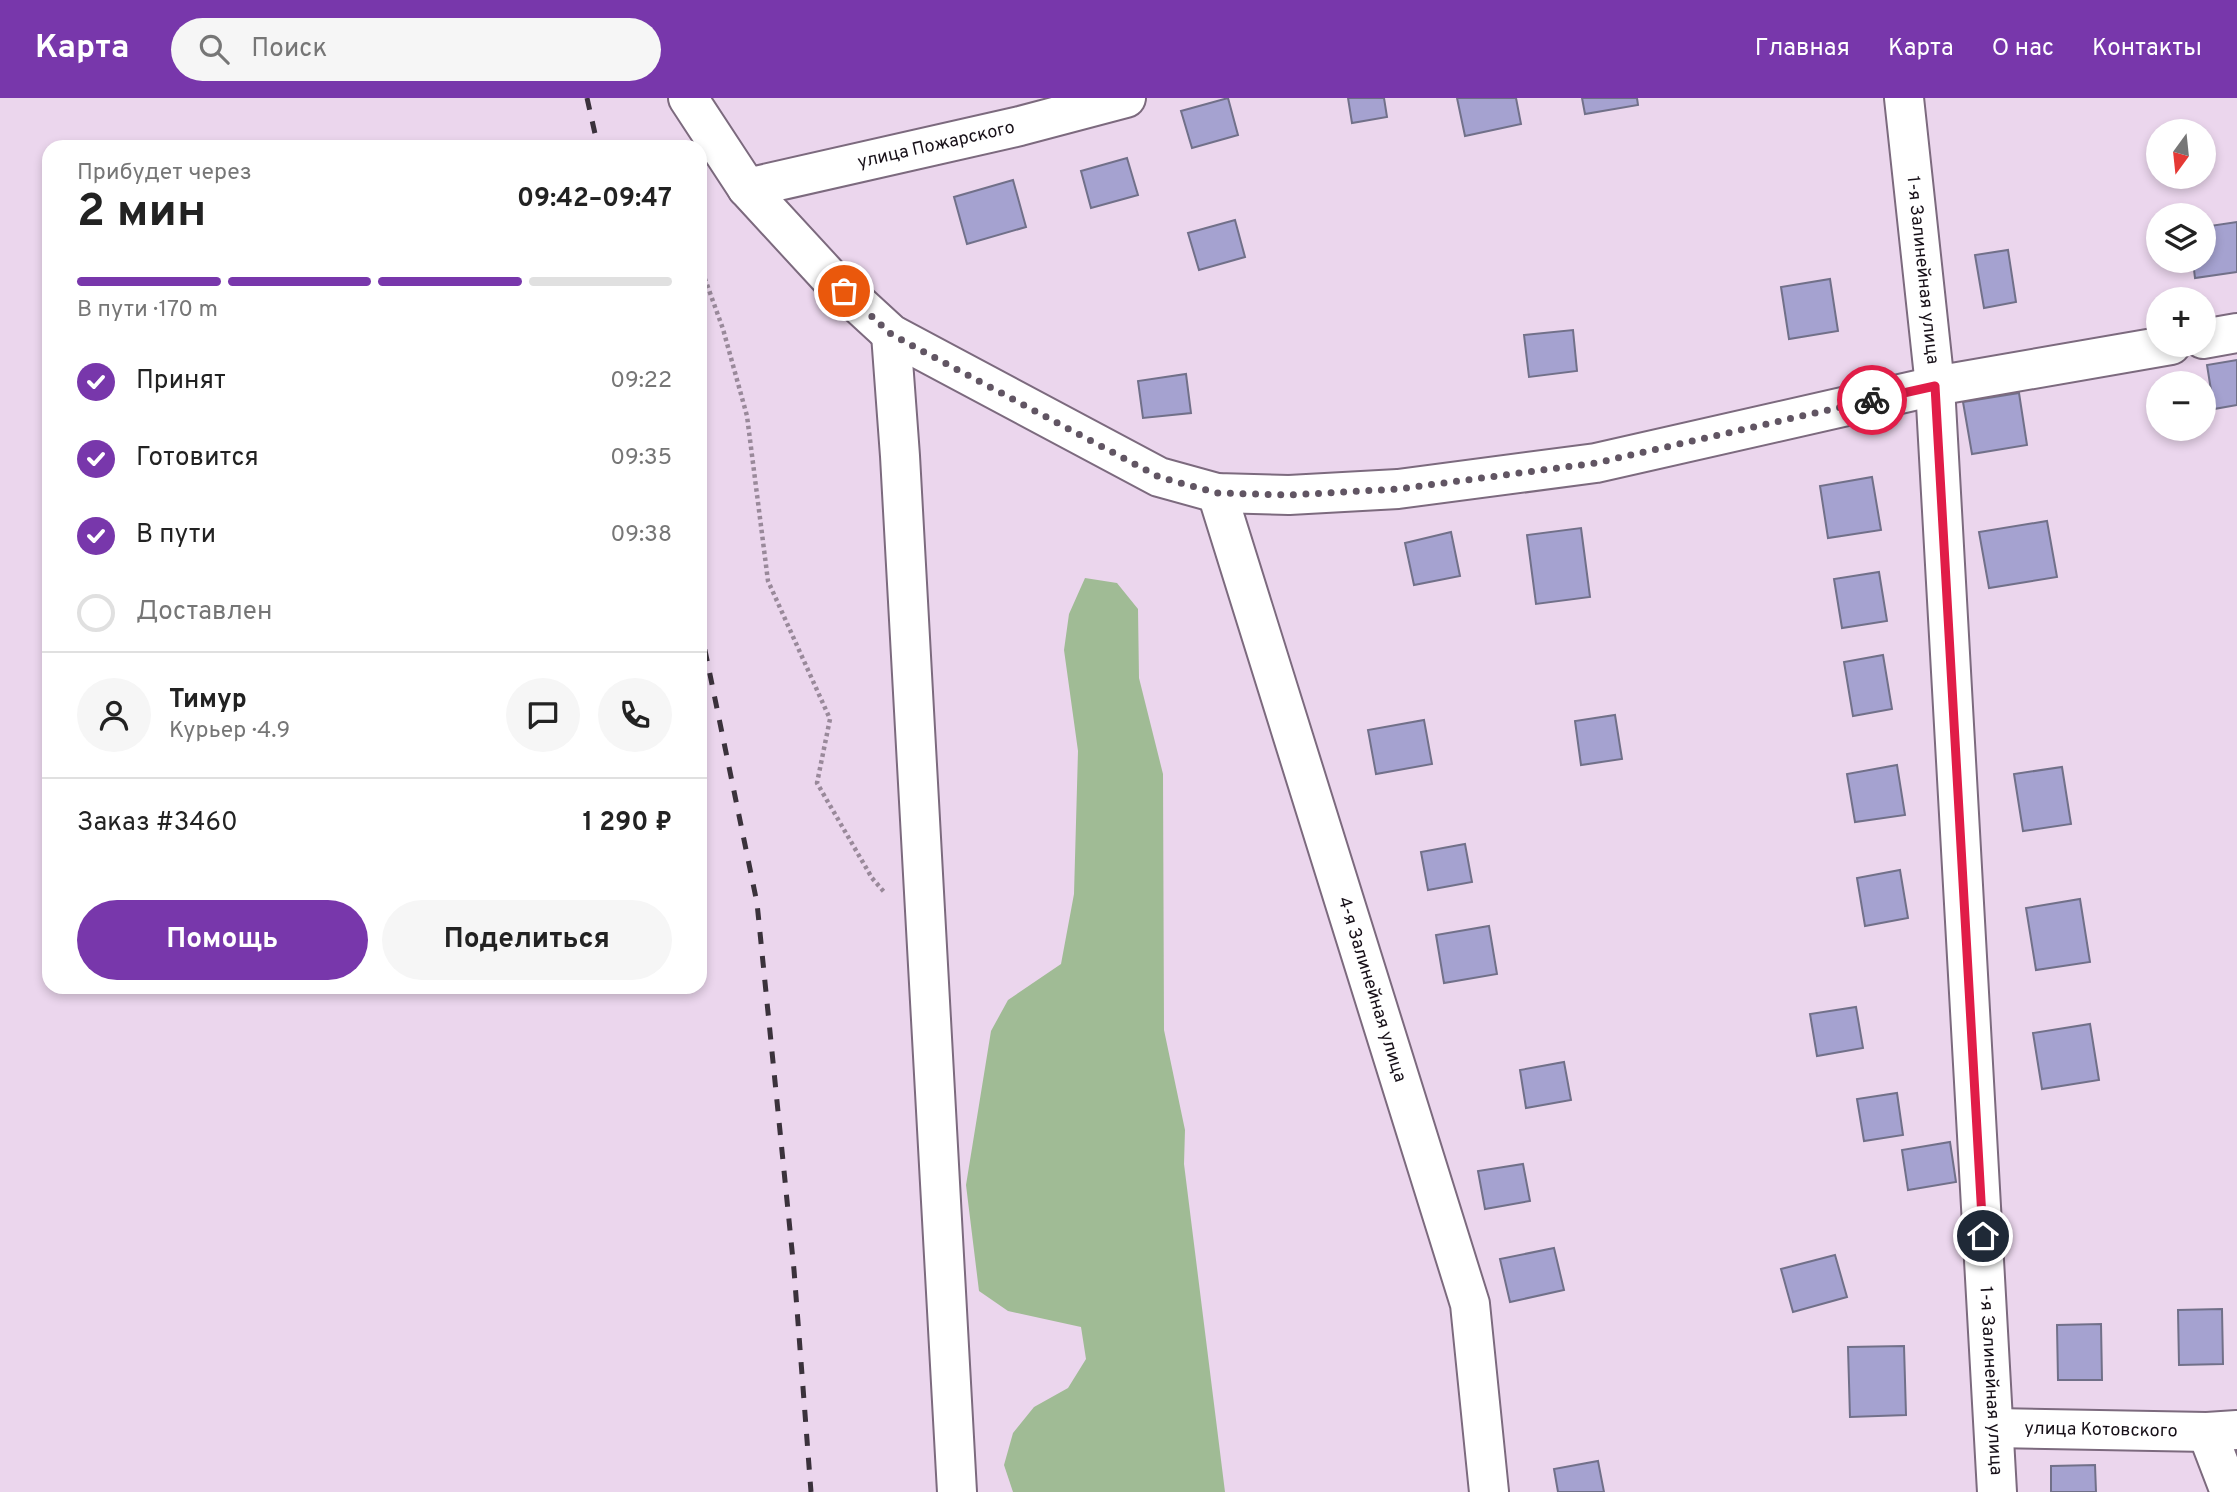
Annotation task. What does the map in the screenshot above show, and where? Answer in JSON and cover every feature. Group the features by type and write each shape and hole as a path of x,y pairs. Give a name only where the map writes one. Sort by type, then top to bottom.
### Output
{"street":[{"path":"688,98 747,188 829,277 891,334 1159,477 1217,493 1289,495 1398,489 1596,463 1935,386 2146,349"},
{"name":"улица Пожарского","path":"747,188 1020,126 1126,98"},
{"name":"1-я Залинейная улица","path":"1904,98 1935,386 1997,1492"},
{"path":"2216,337 2237,333"},
{"path":"891,334 901,456 957,1492"},
{"name":"4-я Залинейная улица","path":"1217,493 1470,1304 1489,1492"},
{"name":"улица Котовского","path":"1994,1428 2222,1431 2230,1492"}],"path":[{"path":"707,284 723,329 747,416 768,581 830,719 817,783 872,878 891,899"}],"green space":[{"path":"1085,578 1117,583 1138,609 1139,678 1163,774 1164,1030 1185,1130 1184,1164 1225,1492 1013,1492 1004,1465 1013,1433 1034,1407 1068,1388 1086,1359 1081,1327 1008,1311 979,1291 966,1185 991,1031 1008,1000 1061,964 1074,894 1078,751 1064,650 1069,614"}],"building":[{"path":"1228,98 1238,135 1192,148 1181,111"},
{"path":"1348,98 1384,98 1387,117 1352,123"},
{"path":"1457,98 1516,98 1521,124 1465,136"},
{"path":"1582,98 1637,98 1638,105 1585,114"},
{"path":"1127,158 1138,195 1091,208 1081,171"},
{"path":"1013,180 1026,227 967,244 954,197"},
{"path":"1235,220 1245,257 1199,270 1188,233"},
{"path":"2237,222 2237,272 2195,278 2194,273 2216,273 2216,225"},
{"path":"2008,250 2016,302 1984,308 1975,255"},
{"path":"1830,279 1838,331 1789,339 1781,287"},
{"path":"1573,330 1577,371 1529,377 1524,335"},
{"path":"2237,360 2237,405 2216,409 2216,371 2208,371 2207,365"},
{"path":"1186,374 1191,413 1143,418 1138,381"},
{"path":"2019,393 2027,445 1972,454 1963,402"},
{"path":"1872,477 1881,530 1828,538 1820,486"},
{"path":"2047,521 2057,577 1989,588 1979,532"},
{"path":"1581,528 1590,597 1536,604 1527,535"},
{"path":"1451,532 1460,576 1414,585 1405,543"},
{"path":"1879,572 1887,621 1842,628 1834,579"},
{"path":"1883,655 1892,709 1853,716 1844,662"},
{"path":"1615,715 1622,759 1581,765 1575,721"},
{"path":"1424,720 1432,764 1376,774 1368,730"},
{"path":"1897,765 1905,815 1855,822 1847,774"},
{"path":"2062,767 2071,824 2023,831 2014,774"},
{"path":"1465,844 1472,882 1428,890 1421,852"},
{"path":"1900,870 1908,918 1865,926 1857,878"},
{"path":"2080,899 2090,962 2036,970 2026,908"},
{"path":"1489,926 1497,974 1444,983 1436,935"},
{"path":"1856,1007 1863,1048 1817,1056 1810,1014"},
{"path":"2090,1024 2099,1080 2042,1089 2033,1033"},
{"path":"1564,1062 1571,1100 1526,1108 1520,1070"},
{"path":"1897,1093 1903,1135 1864,1141 1857,1099"},
{"path":"1950,1142 1956,1182 1908,1190 1902,1150"},
{"path":"1523,1164 1530,1201 1485,1209 1478,1171"},
{"path":"1554,1248 1564,1290 1510,1302 1500,1259"},
{"path":"1835,1255 1847,1297 1793,1312 1781,1269"},
{"path":"2222,1309 2223,1364 2179,1365 2178,1310"},
{"path":"2101,1324 2102,1380 2058,1380 2057,1325"},
{"path":"1904,1346 1906,1415 1850,1417 1848,1347"},
{"path":"1598,1461 1604,1492 1558,1492 1554,1469"},
{"path":"2095,1465 2096,1492 2051,1492 2051,1466"}],"railway":[{"path":"587,98 596,140"},
{"path":"707,660 757,903 794,1270 811,1492"}],"way so far":[{"path":"844,291 891,334 1047,419 1159,477 1217,493 1289,495 1398,489 1596,463 1872,400"}],"route":[{"path":"1872,400 1935,386 1983,1236"}]}
